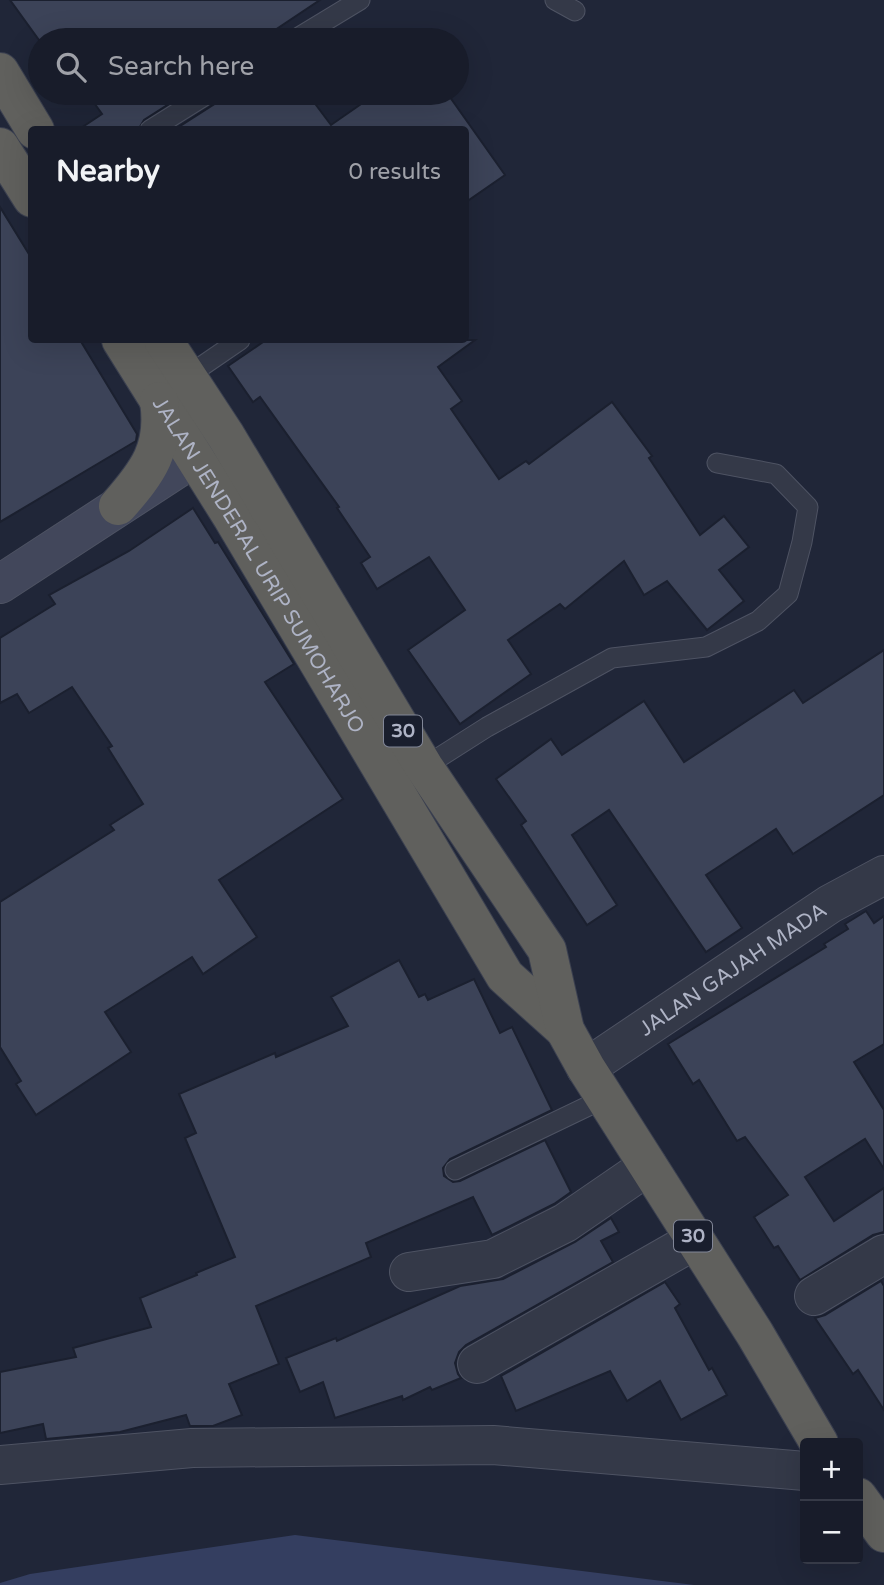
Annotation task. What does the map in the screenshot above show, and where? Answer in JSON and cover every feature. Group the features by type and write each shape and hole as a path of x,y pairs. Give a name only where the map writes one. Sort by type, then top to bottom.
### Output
{"highway":[{"path":"0,72 33,126"},
{"path":"0,147 28,192"},
{"name":"JALAN JENDERAL URIP SUMOHARJO","path":"124,343 226,436 424,766 547,950 565,1030 755,1334 816,1438"},
{"name":"JALAN JENDERAL URIP SUMOHARJO","path":"164,343 172,389 194,457 505,976 565,1030"},
{"path":"118,506 152,462 172,389"}],"main road":[{"path":"0,584 226,436"}],"street":[{"name":"JALAN GAJAH MADA","path":"596,1083 831,904 884,875"},
{"path":"409,1272 493,1259 565,1223 648,1166"},
{"path":"477,1364 695,1240"},
{"path":"814,1297 884,1254"},
{"path":"0,1465 191,1448 493,1444 800,1471"}],"lane":[{"path":"314,28 360,0"},
{"path":"555,0 575,11"},
{"path":"156,126 190,105"},
{"path":"172,389 236,343"},
{"path":"424,766 487,727 612,658 706,647 758,621 788,594 802,542 807,507 776,474 717,463"},
{"path":"455,1170 596,1083"}],"water":[{"path":"295,1535 694,1585 0,1585 30,1574"}],"building":[{"path":"10,0 320,0 278,28 30,28"},
{"path":"96,105 167,105 144,120 140,126 84,126 102,114"},
{"path":"213,105 316,105 331,125 360,105 455,105 505,175 469,200 469,126 180,126"},
{"path":"0,207 28,252 28,343 82,343 137,434 136,441 0,522"},
{"path":"469,340 475,340 438,367 462,401 451,409 499,479 526,461 529,464 612,402 652,456 649,458 700,535 724,516 749,547 719,570 744,601 707,630 667,581 644,595 624,561 565,609 560,604 508,640 531,674 460,724 408,650 465,610 429,557 377,589 361,563 370,557 337,508 339,507 260,397 253,402 228,366 262,343 469,343"},
{"path":"193,508 215,543 218,542 294,664 265,682 343,799 219,880 257,937 203,974 192,957 105,1012 131,1052 36,1115 16,1084 21,1081 0,1047 0,902 114,830 110,825 143,804 108,748 112,746 72,687 29,713 17,694 0,703 0,638 55,604 49,595 129,551"},
{"path":"884,650 884,795 793,854 776,829 706,875 742,928 706,952 609,810 572,835 617,905 587,925 521,825 526,821 496,779 551,739 562,755 644,701 684,762 794,690 803,703"},
{"path":"866,911 874,923 884,916 884,1044 854,1062 884,1110 884,1169 865,1139 805,1177 834,1221 884,1188 884,1232 873,1235 800,1280 778,1246 774,1248 754,1217 788,1195 745,1137 737,1141 699,1080 693,1084 668,1044 826,947 824,944 848,929 845,924"},
{"path":"399,960 419,997 425,994 428,1000 474,979 500,1033 512,1027 552,1110 450,1159 443,1168 444,1176 453,1182 460,1181 545,1140 571,1192 554,1204 492,1235 473,1197 366,1243 371,1257 256,1306 279,1364 229,1384 242,1415 213,1426 190,1426 186,1415 120,1432 46,1439 43,1424 0,1433 0,1372 76,1357 73,1348 151,1327 140,1298 235,1257 185,1138 196,1133 179,1094 275,1053 276,1057 348,1026 331,997"},
{"path":"611,1218 619,1232 601,1241 613,1262 466,1345 459,1352 455,1363 461,1378 432,1390 430,1387 403,1400 402,1396 335,1418 323,1382 300,1392 286,1358 336,1338 337,1341 460,1286 503,1279 575,1242"},
{"path":"881,1281 884,1286 884,1410 858,1370 853,1374 815,1318 825,1315"},
{"path":"665,1282 680,1304 675,1308 709,1370 712,1368 727,1395 681,1420 660,1381 627,1401 610,1371 516,1411 501,1376"}]}
